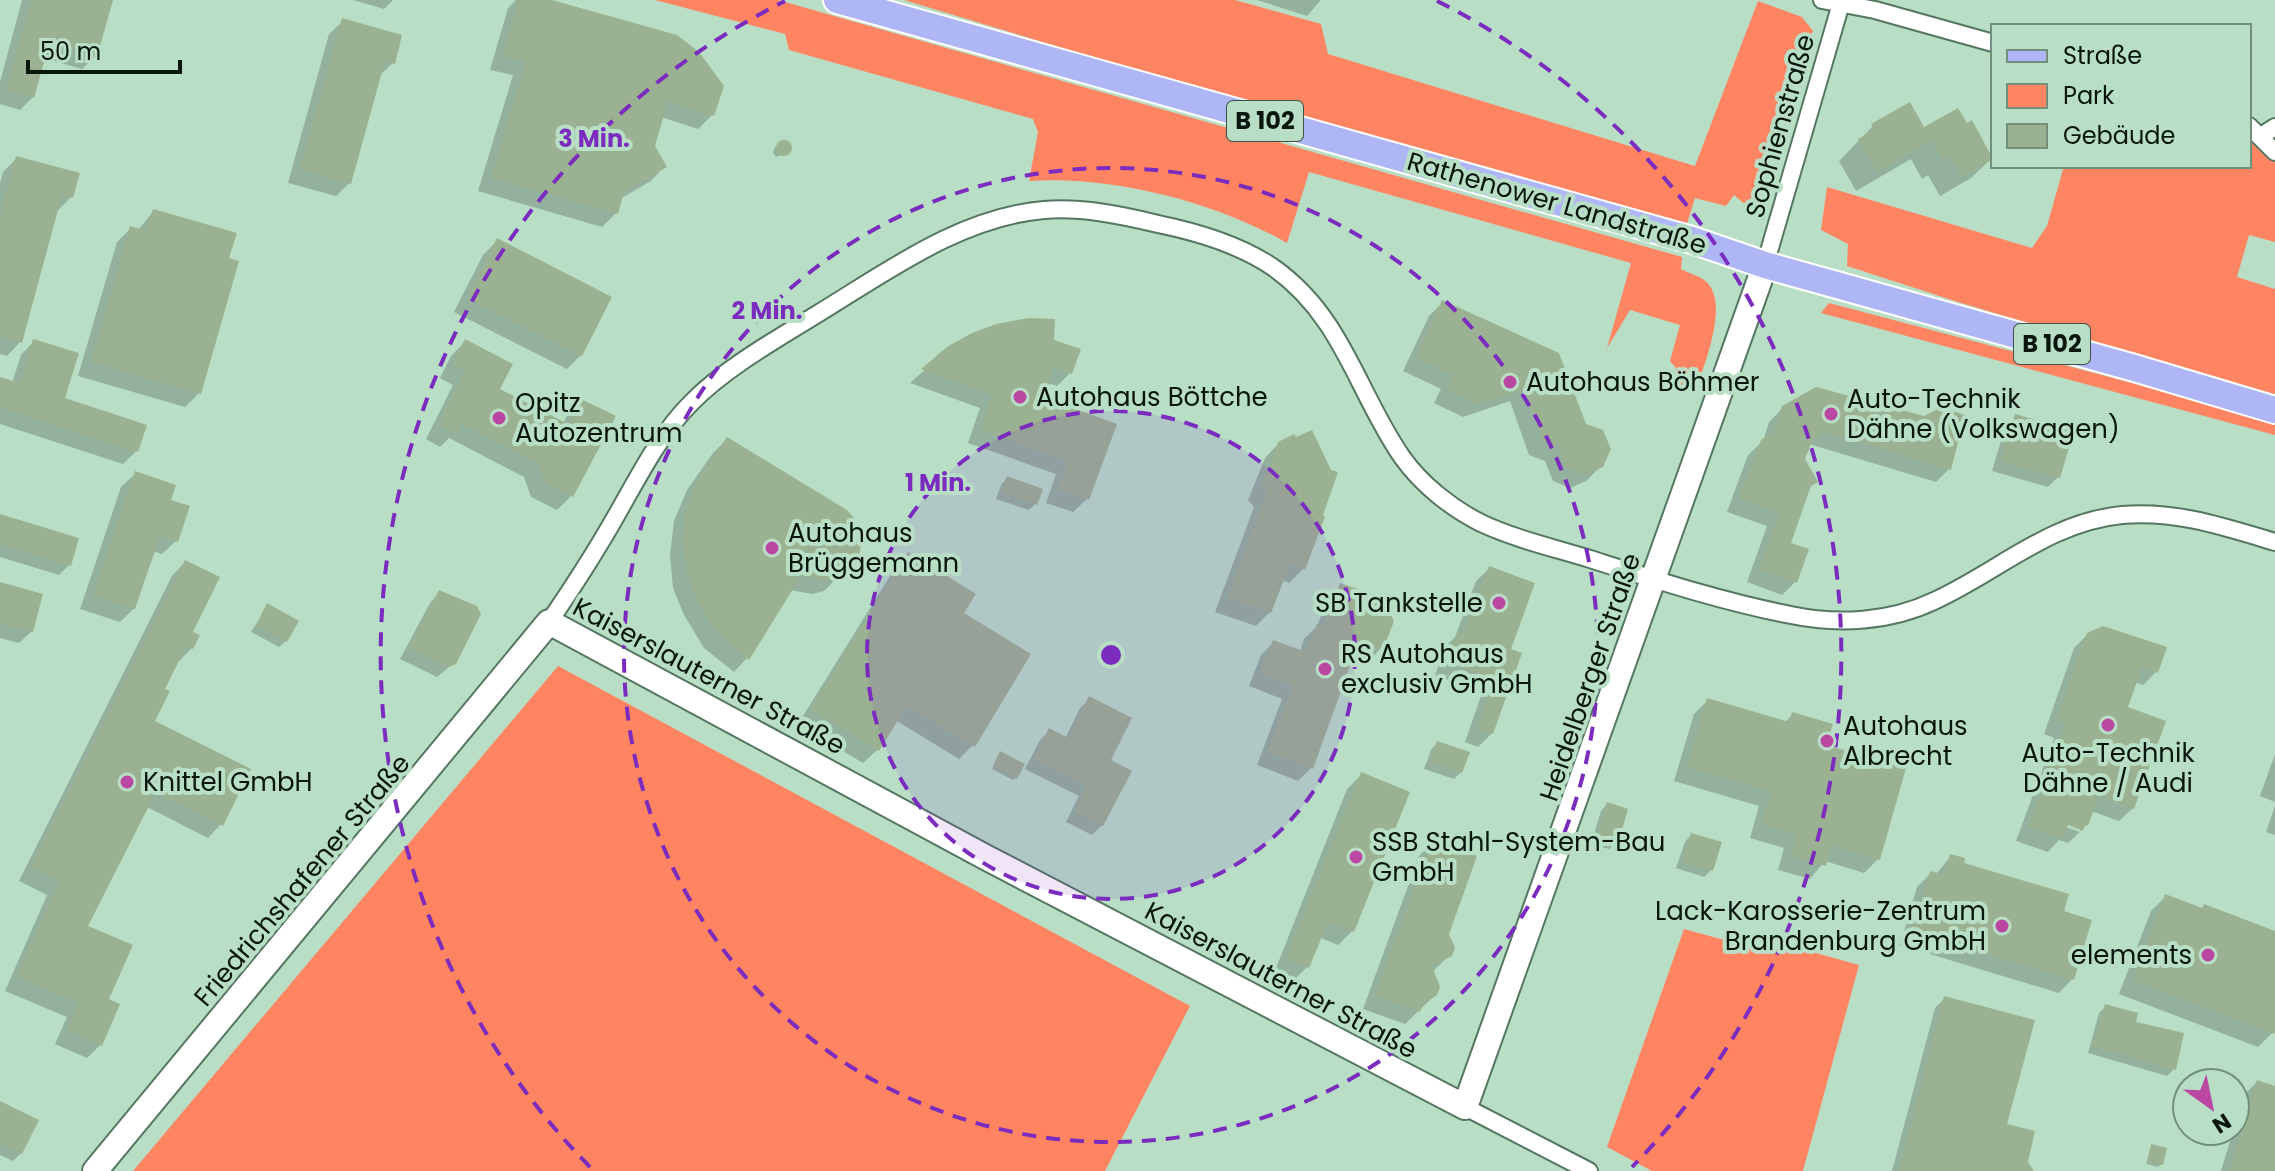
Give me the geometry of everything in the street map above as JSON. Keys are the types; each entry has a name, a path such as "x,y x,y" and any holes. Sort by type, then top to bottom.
{"main road":[{"name":"Rathenower Landstraße","path":"837,0 1677,236 1765,265 2275,410"}],"street":[{"path":"1822,0 1875,10 1991,42"},
{"name":"Sophienstraße","path":"1765,265 1841,2"},
{"path":"2262,130 2275,152"},
{"name":"Kaiserslauterner Straße","path":"1465,1107 997,863 549,622 598,548 654,451 691,403 740,363 930,247 991,220 1047,210 1110,214 1181,229 1245,251 1272,267 1299,289 1319,311 1343,348 1400,454 1420,479 1454,506 1479,522 1517,537 1654,579 1793,616 1853,621 1929,604 2059,530 2118,515 2167,514 2275,542"},
{"name":"Heidelberger Straße","path":"1465,1107 1765,265"},
{"name":"Friedrichshafener Straße","path":"95,1171 549,622"},
{"path":"1465,1107 1589,1171"}],"green space":[{"path":"655,0 778,0 1682,257 1681,269 1704,280 1716,302 1713,334 1695,393 1671,384 1676,368 1670,361 1680,325 1630,310 1607,348 1631,263 1309,172 1287,243 1228,215 1162,194 1094,182 1029,181 1038,132 1033,119 789,50 785,34"},
{"path":"904,0 1235,0 1321,24 1328,54 1695,166 1758,1 1802,17 1813,31 1800,57 1756,214 1734,195 1726,206 1695,198 1686,227 1310,123"},
{"path":"2251,136 2275,163 2275,242 2249,235 2237,277 2275,289 2275,397 1847,266 1848,244 1821,230 1827,187 2032,248 2047,226 2063,168 2251,168"},
{"path":"1829,303 2193,399 2275,424 2275,435 1821,313"},
{"path":"558,666 1190,1006 1105,1171 133,1171"},
{"path":"1684,929 1750,947 1776,942 1859,965 1803,1171 1652,1171 1607,1147"}],"building":[{"path":"31,0 113,0 97,57 49,44 34,98 6,90"},
{"path":"519,0 552,0 677,35 699,52 724,86 714,116 668,101 655,146 667,167 624,192 618,214 491,178 526,61 502,56"},
{"path":"342,18 402,35 395,64 385,61 351,184 300,169"},
{"path":"1910,102 1924,127 1958,108 1967,123 1972,120 1991,160 1962,177 1949,156 1943,160 1932,140 1877,172 1858,139 1874,130 1871,124"},
{"path":"781,140 787,140 792,148 790,154 781,156 776,151 776,145"},
{"path":"16,156 80,173 73,198 62,195 22,343 0,337 0,216"},
{"path":"153,209 237,233 229,258 239,261 201,394 91,362 130,226 146,231"},
{"path":"497,238 612,297 582,356 467,298"},
{"name":"Autohaus Böhmer","path":"1442,300 1559,353 1586,424 1603,430 1611,449 1603,467 1585,475 1566,467 1559,447 1543,441 1524,389 1478,404 1447,389 1453,375 1416,357"},
{"name":"Autohaus Böttche","path":"1029,318 1055,319 1054,340 1081,349 1072,374 1051,366 1049,399 1117,424 1089,500 1058,489 1068,461 981,430 992,395 921,369 947,347 970,334 996,324"},
{"path":"33,339 79,353 65,398 147,425 138,452 0,407 0,377 20,383"},
{"name":"Opitz Autozentrum","path":"465,339 513,364 500,389 568,424 581,399 616,416 573,497 545,483 538,463 461,423 456,434 439,424 465,371 452,364"},
{"path":"1816,387 1924,416 1941,407 1965,415 1951,470 1824,432 1813,439 1805,459 1818,482 1811,486 1791,543 1809,549 1797,583 1759,569 1779,513 1739,498 1761,440 1773,433 1782,406"},
{"path":"2015,414 2074,431 2060,478 2001,461"},
{"path":"1312,430 1331,470 1338,472 1305,570 1290,564 1271,613 1227,598 1267,492 1261,486 1278,442"},
{"name":"Autohaus Brüggemann","path":"727,437 847,510 857,522 861,536 860,556 840,578 827,581 801,576 749,660 718,634 697,601 687,573 683,540 687,505 701,474"},
{"path":"135,471 176,485 171,500 190,506 178,542 160,536 135,609 93,595"},
{"path":"1007,476 1043,489 1037,505 1001,492"},
{"path":"0,514 79,538 71,566 0,544"},
{"path":"908,552 976,594 964,613 1031,654 975,747 907,706 879,751 811,709"},
{"path":"185,560 220,577 193,632 200,635 193,649 186,646 165,689 170,691 155,721 251,769 223,826 156,792 88,926 133,945 109,999 120,1004 102,1046 67,1030 79,1003 17,977 59,881 31,867"},
{"path":"1489,566 1535,583 1511,649 1522,653 1493,734 1477,729 1494,679 1447,662 1459,630 1464,632"},
{"path":"0,582 43,594 33,632 0,623"},
{"name":"RS Autohaus exclusiv GmbH","path":"1340,583 1382,597 1394,621 1383,650 1359,641 1313,769 1268,752 1293,685 1260,673 1273,640 1306,652 1317,624 1324,626"},
{"path":"439,590 477,606 481,614 456,664 448,667 409,648"},
{"path":"267,603 299,621 287,642 256,625"},
{"path":"2103,626 2167,647 2158,673 2142,667 2128,707 2166,721 2134,809 2099,796 2088,826 2085,825 2083,831 2068,825 2063,839 2028,827 2066,724 2056,721 2087,633"},
{"path":"1089,696 1132,718 1111,760 1132,771 1103,826 1074,812 1087,786 1033,759 1049,728 1068,738"},
{"path":"1707,698 1789,722 1792,712 1833,724 1826,745 1906,768 1880,860 1831,845 1826,866 1791,856 1797,835 1762,824 1772,792 1687,767"},
{"path":"1437,741 1470,752 1462,773 1430,762"},
{"path":"1000,751 1025,764 1017,779 993,766"},
{"name":"SSB Stahl-System-Bau GmbH","path":"1361,772 1410,792 1354,932 1328,922 1309,968 1286,959"},
{"path":"1607,802 1628,809 1618,844 1596,838"},
{"path":"1691,833 1722,842 1713,871 1682,862"},
{"path":"1432,840 1477,856 1449,934 1455,948 1452,956 1432,966 1440,987 1437,995 1423,1004 1420,1012 1375,995"},
{"name":"Lack-Karosserie-Zentrum Brandenburg GmbH","path":"1950,854 1965,858 1964,863 2069,894 2064,911 2092,920 2074,980 1912,932 1930,871 1944,875"},
{"name":"elements","path":"2165,894 2202,908 2204,904 2275,931 2275,1034 2132,980"},
{"path":"1944,996 2035,1020 2007,1124 2035,1131 2028,1162 2034,1171 1899,1171"},
{"path":"2105,1004 2138,1013 2136,1022 2184,1033 2177,1067 2171,1069 2093,1046"},
{"path":"2257,1080 2275,1086 2275,1171 2229,1171 2236,1147 2251,1147 2251,1100"},
{"path":"0,1101 39,1120 22,1154 0,1144"},
{"path":"2151,1144 2167,1148 2163,1165 2147,1162"}],"place":[{"name":"Autohaus Böhmer","path":"1510,382"},
{"name":"Autohaus Böttche","path":"1020,397"},
{"name":"Auto-Technik Dähne (Volkswagen)","path":"1831,414"},
{"name":"Opitz Autozentrum","path":"499,418"},
{"name":"Autohaus Brüggemann","path":"772,548"},
{"name":"SB Tankstelle","path":"1499,603"},
{"name":"RS Autohaus exclusiv GmbH","path":"1325,669"},
{"name":"Auto-Technik Dähne / Audi","path":"2108,725"},
{"name":"Autohaus Albrecht","path":"1827,741"},
{"name":"Knittel GmbH","path":"127,782"},
{"name":"SSB Stahl-System-Bau GmbH","path":"1356,857"},
{"name":"Lack-Karosserie-Zentrum Brandenburg GmbH","path":"2002,926"},
{"name":"elements","path":"2208,955"}]}
